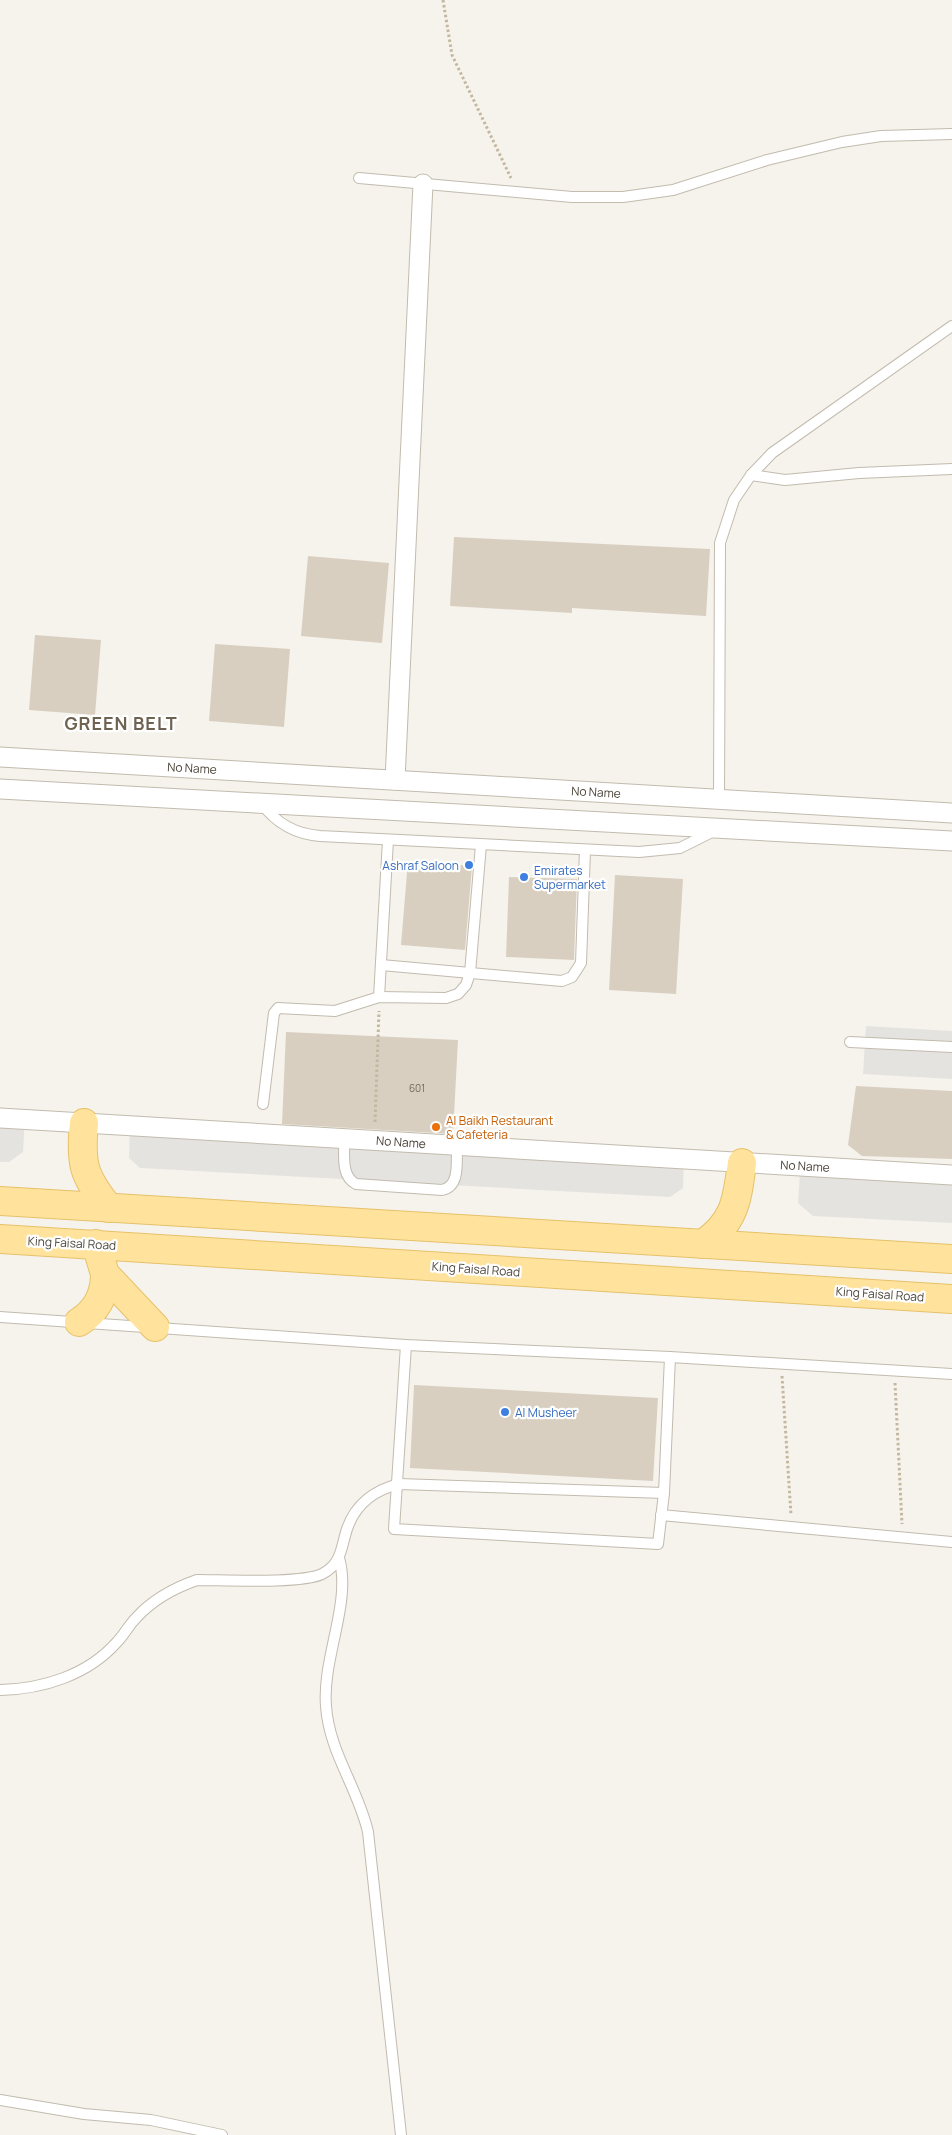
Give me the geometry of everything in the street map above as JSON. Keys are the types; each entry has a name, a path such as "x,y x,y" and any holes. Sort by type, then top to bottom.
{"main road":[{"path":"84,1123 82,1146 84,1168 93,1188 110,1208"},
{"path":"704,1244 723,1228 730,1218 738,1195 742,1162"},
{"path":"0,1201 952,1259"},
{"name":"King Faisal Road","path":"0,1239 952,1299"},
{"path":"79,1322 94,1310 103,1293 105,1274 96,1244"},
{"path":"105,1274 155,1327"}],"street":[{"path":"395,780 423,184"},
{"name":"No Name","path":"0,757 952,814"},
{"path":"0,788 952,842"},
{"name":"No Name","path":"0,1118 952,1175"}],"lane":[{"path":"360,178 597,198 648,195 702,182 767,160 842,142 904,134 952,134"},
{"path":"719,800 720,543 734,500 751,475 772,453 952,326"},
{"path":"751,475 785,480 859,473 952,469"},
{"path":"262,804 278,821 297,832 320,836 388,840 659,852 680,848 716,830"},
{"path":"379,997 388,840"},
{"path":"263,1104 276,1009 335,1011 379,997 446,998 458,994 466,985 470,973 481,845"},
{"path":"381,965 562,981 576,973 581,958 585,850"},
{"path":"850,1042 952,1047"},
{"path":"344,1138 345,1173 351,1182 361,1185 448,1189 455,1181 457,1145"},
{"path":"0,1317 406,1345 670,1357 952,1374"},
{"path":"406,1345 399,1484 394,1529 658,1544 664,1493 670,1357"},
{"path":"401,2135 368,1832 356,1792 340,1764 333,1745 326,1705 327,1671 343,1581 339,1558 349,1522 355,1512 380,1490 399,1484 664,1493"},
{"path":"661,1515 903,1539 952,1542"},
{"path":"0,1690 15,1690 50,1683 83,1669 118,1641 132,1622 149,1605 180,1586 197,1580 306,1578 325,1572 339,1558"},
{"path":"0,2100 84,2114 150,2120 222,2135"}],"path":[{"path":"443,0 452,55 518,192"},
{"path":"374,1140 379,997"},
{"path":"781,1364 792,1528"},
{"path":"894,1371 903,1539"}],"shaded area":[{"path":"866,1026 952,1031 952,1079 863,1074"},
{"path":"0,1115 25,1116 23,1152 9,1162 0,1162"},
{"path":"130,1124 684,1154 683,1188 670,1197 140,1168 129,1158"},
{"path":"800,1172 952,1181 952,1223 813,1216 798,1203"}],"building":[{"path":"454,537 710,549 706,616 572,608 572,613 450,606"},
{"path":"308,556 389,563 382,643 301,636"},
{"path":"35,635 101,640 95,715 29,710"},
{"path":"215,644 290,649 284,727 209,721"},
{"path":"408,861 472,866 465,950 401,945"},
{"path":"615,875 683,879 676,994 609,990"},
{"path":"509,877 577,879 574,960 506,957"},
{"path":"286,1032 458,1040 453,1134 282,1124"},
{"path":"856,1086 952,1091 952,1159 862,1156 848,1145"},
{"path":"414,1385 658,1398 653,1481 410,1468"}],"place":[{"name":"Ashraf Saloon","path":"469,865"},
{"name":"Emirates Supermarket","path":"524,877"},
{"name":"Al Baikh Restaurant & Cafeteria","path":"436,1127"},
{"name":"Al Musheer","path":"505,1412"}],"district":[{"name":"GREEN BELT","path":"121,723"}]}
